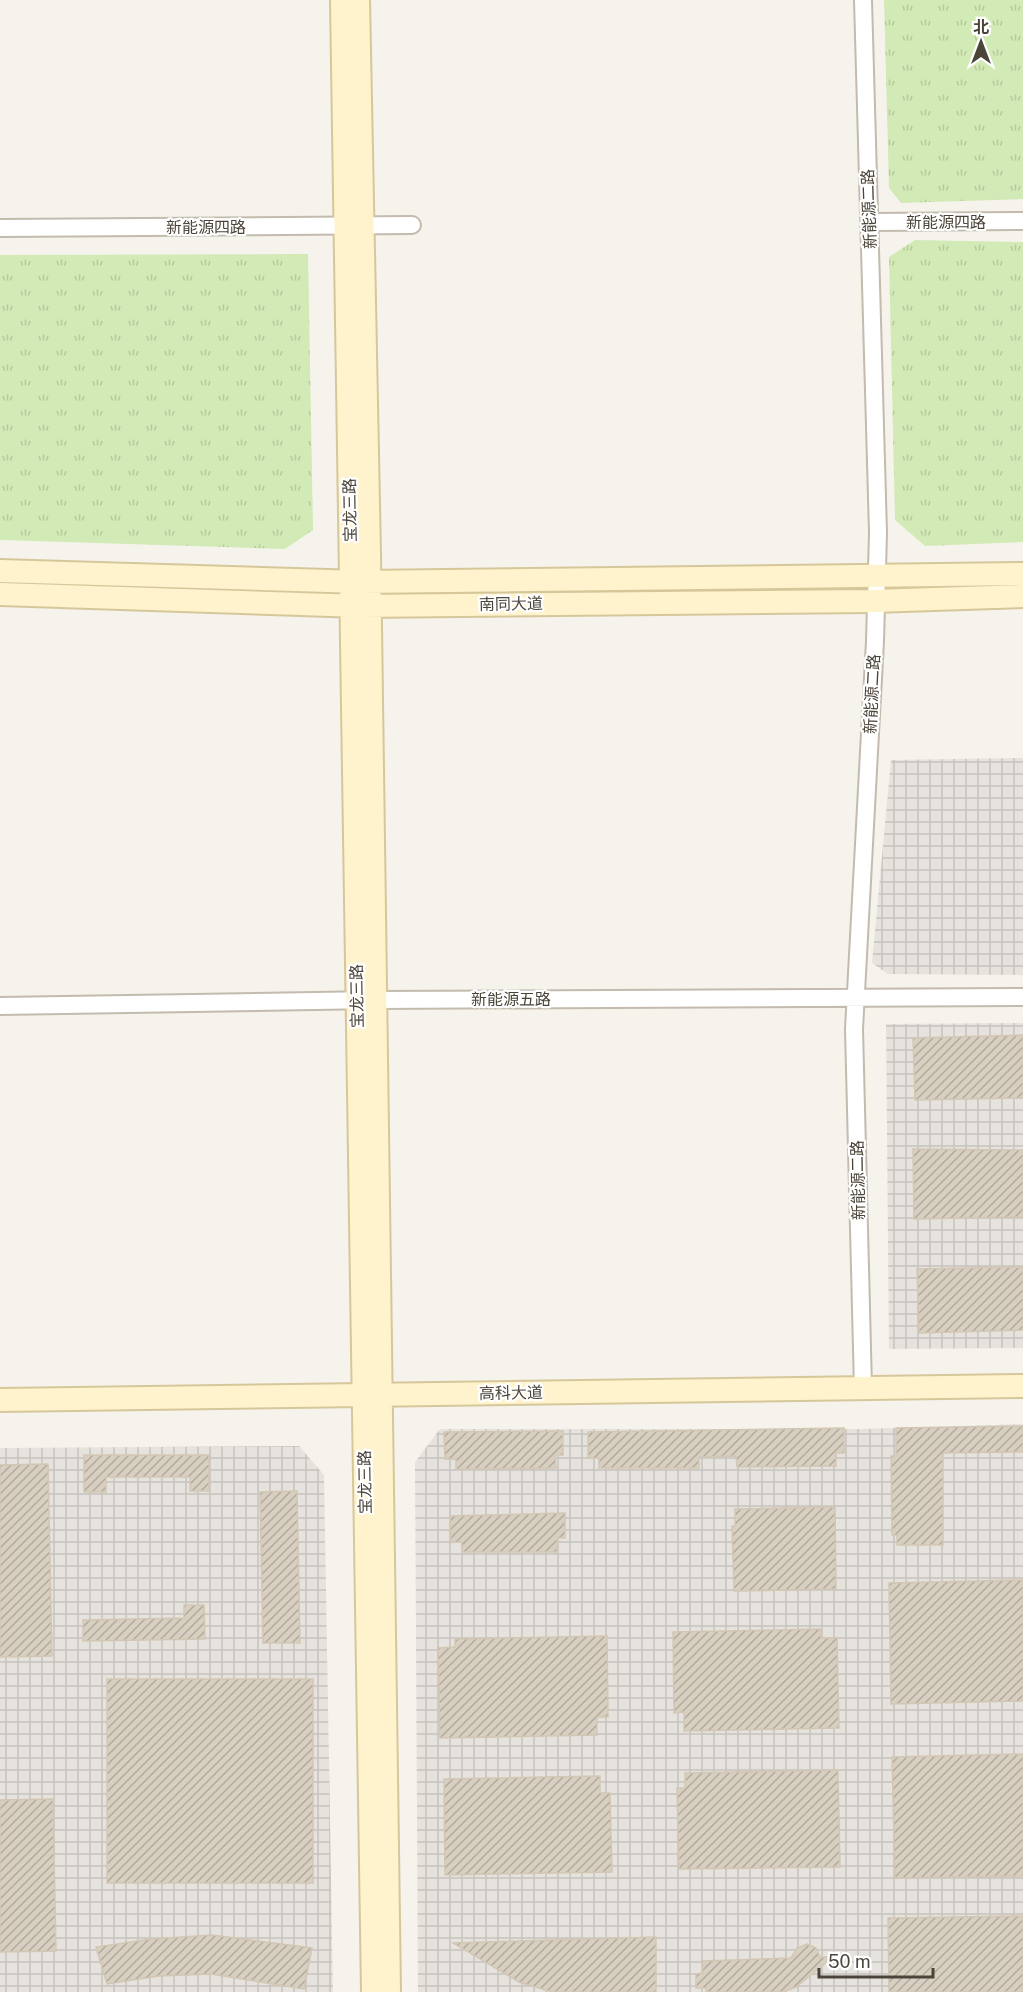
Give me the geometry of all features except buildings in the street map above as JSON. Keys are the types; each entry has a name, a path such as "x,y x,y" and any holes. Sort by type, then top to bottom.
{"street":[{"name":"宝龙三路","path":"342,0 355,226"},
{"name":"宝龙三路","path":"358,0 355,226 372,1395 389,1992"},
{"name":"新能源二路","path":"863,0 878,533 855,1029 863,1388"},
{"name":"新能源四路","path":"869,222 1023,221"},
{"name":"新能源四路","path":"0,228 412,225"},
{"name":"南同大道","path":"0,571 360,582 1023,574"},
{"name":"南同大道","path":"0,594 360,605 876,600 1023,596"},
{"name":"新能源五路","path":"0,1006 366,1000 1023,997"},
{"name":"高科大道","path":"0,1400 1023,1386"},
{"name":"宝龙三路","path":"372,1395 373,1992"}],"shaded area":[{"path":"1023,758 1023,975 888,974 872,963 891,760"},
{"path":"1023,1023 1023,1348 889,1349 886,1024"},
{"path":"1023,1424 1023,1992 418,1992 415,1462 440,1429 862,1429"},
{"path":"299,1446 324,1475 333,1992 0,1992 0,1448"}],"green space":[{"path":"884,0 1023,0 1023,199 901,203 889,188"},
{"path":"915,240 1023,242 1023,542 925,546 895,520 889,257"},
{"path":"308,254 313,530 285,549 0,540 0,255"}]}
